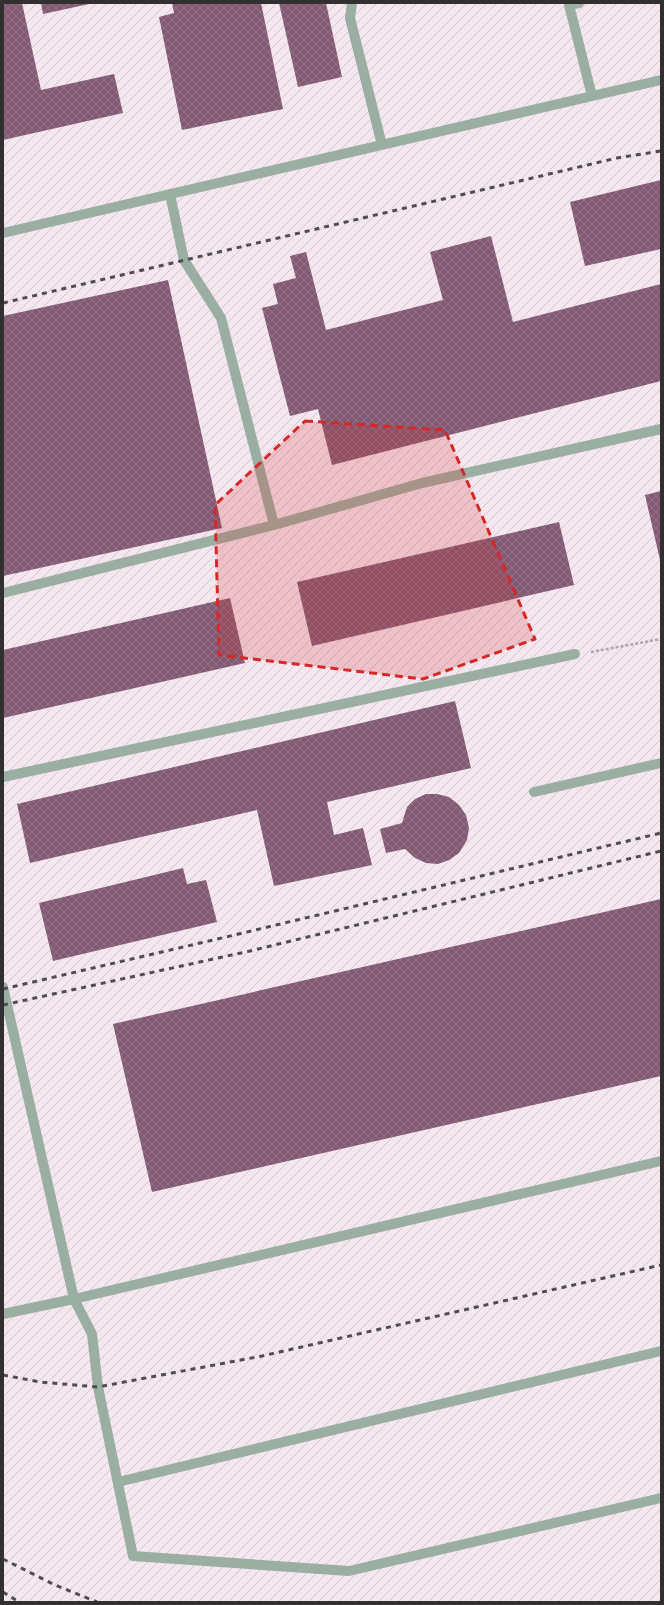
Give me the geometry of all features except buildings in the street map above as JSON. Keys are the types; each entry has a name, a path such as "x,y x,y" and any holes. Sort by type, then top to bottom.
{"lane":[{"path":"352,3 350,18 382,145"},
{"path":"579,3 569,5 592,96"},
{"path":"3,233 661,80"},
{"path":"170,194 184,260 221,318 274,525"},
{"path":"3,593 274,525 422,483 661,429"},
{"path":"3,777 576,654"},
{"path":"534,792 661,763"},
{"path":"3,987 74,1299 92,1334 98,1386 133,1556 349,1571 661,1498"},
{"path":"3,1314 74,1299 661,1161"},
{"path":"118,1482 661,1351"}],"path":[{"path":"576,654 661,639"}],"highlighted area":[{"path":"305,421 445,430 535,639 423,679 219,655 215,505"}],"shaded area":[{"path":"3,3 661,3 661,1602 3,1602"}],"railway":[{"path":"3,303 617,158 661,151"},
{"path":"3,989 661,833"},
{"path":"3,1005 250,951 661,851"},
{"path":"3,1375 40,1382 98,1387 262,1356 661,1265"},
{"path":"3,1559 55,1585 97,1602"},
{"path":"3,1592 19,1602"}]}
